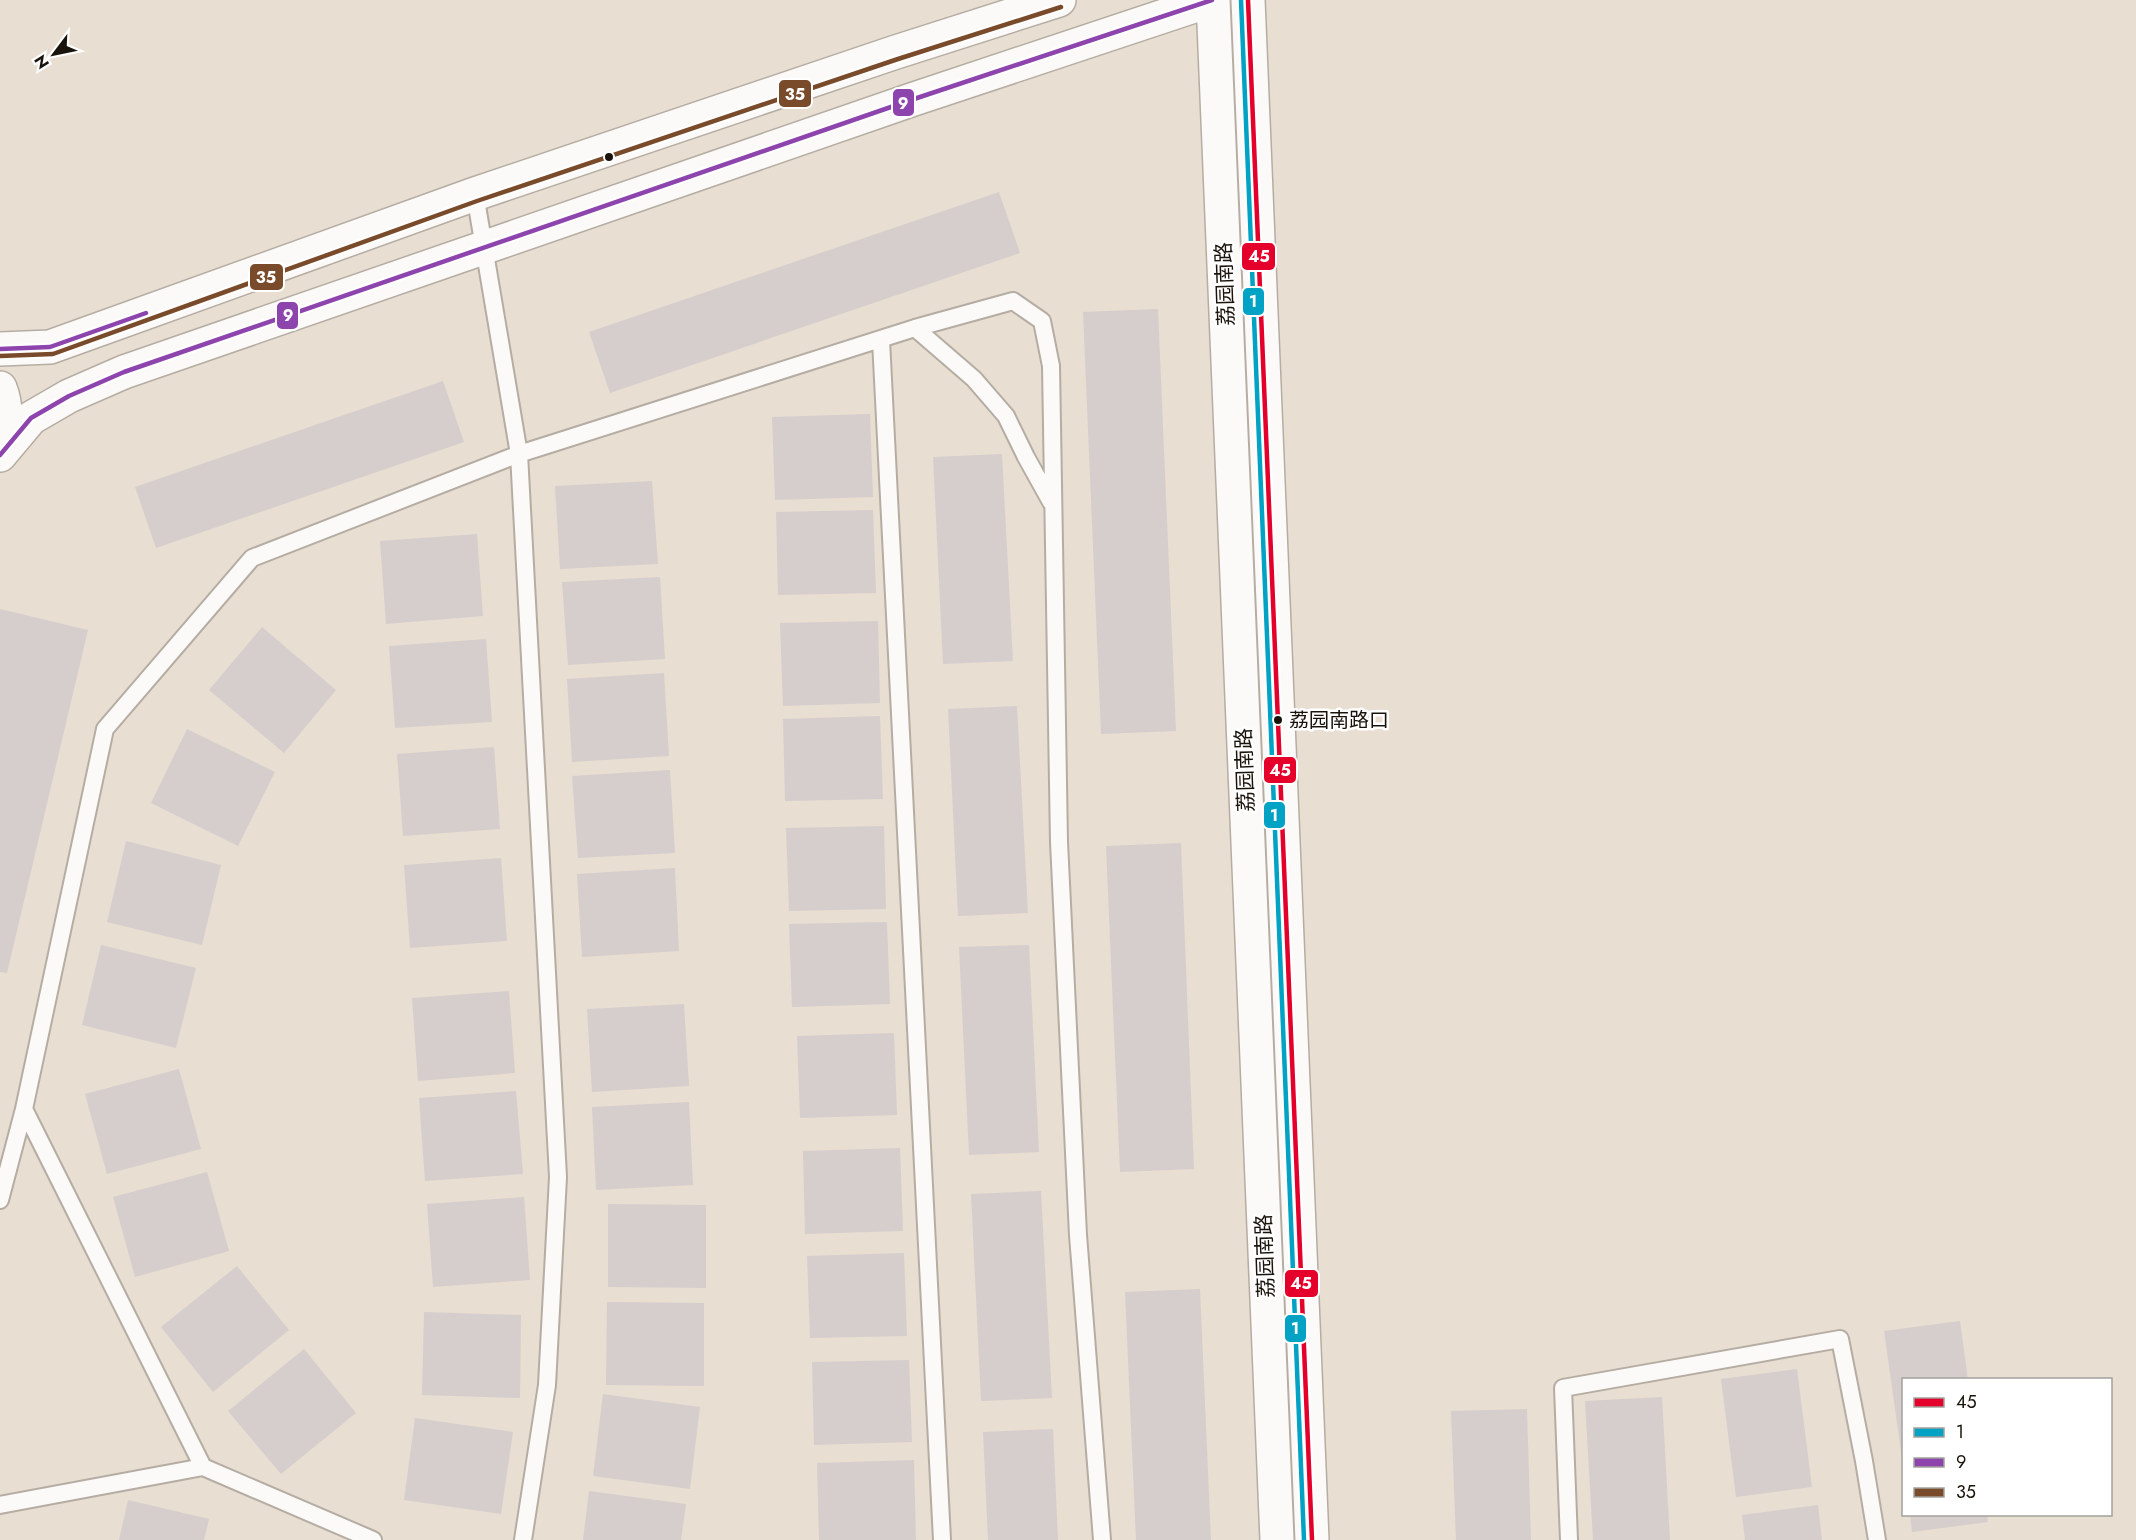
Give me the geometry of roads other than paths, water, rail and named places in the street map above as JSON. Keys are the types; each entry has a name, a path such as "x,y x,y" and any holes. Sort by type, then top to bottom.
{"main road":[{"path":"0,349 50,347 475,194 896,52 1059,0"},
{"path":"0,455 31,418 69,396 124,372 914,99 1213,0"},
{"name":"荔园南路","path":"1213,0 1277,1540"},
{"name":"荔园南路","path":"1248,0 1312,1540"},
{"path":"0,388 4,399 5,430 0,448"}],"lane":[{"path":"475,194 519,453 558,1177 547,1384 523,1540"},
{"path":"0,1200 24,1109 105,729 252,558 519,453 915,328 1013,301 1042,321 1051,366 1059,842 1078,1235 1102,1540"},
{"path":"915,328 974,379 1006,416 1052,504"},
{"path":"881,340 942,1540"},
{"path":"24,1109 203,1467"},
{"path":"1569,1540 1563,1388 1840,1339 1877,1540"},
{"path":"0,1505 203,1467 374,1540"}],"place":[{"name":"荔园南路口","path":"1278,720"}]}
